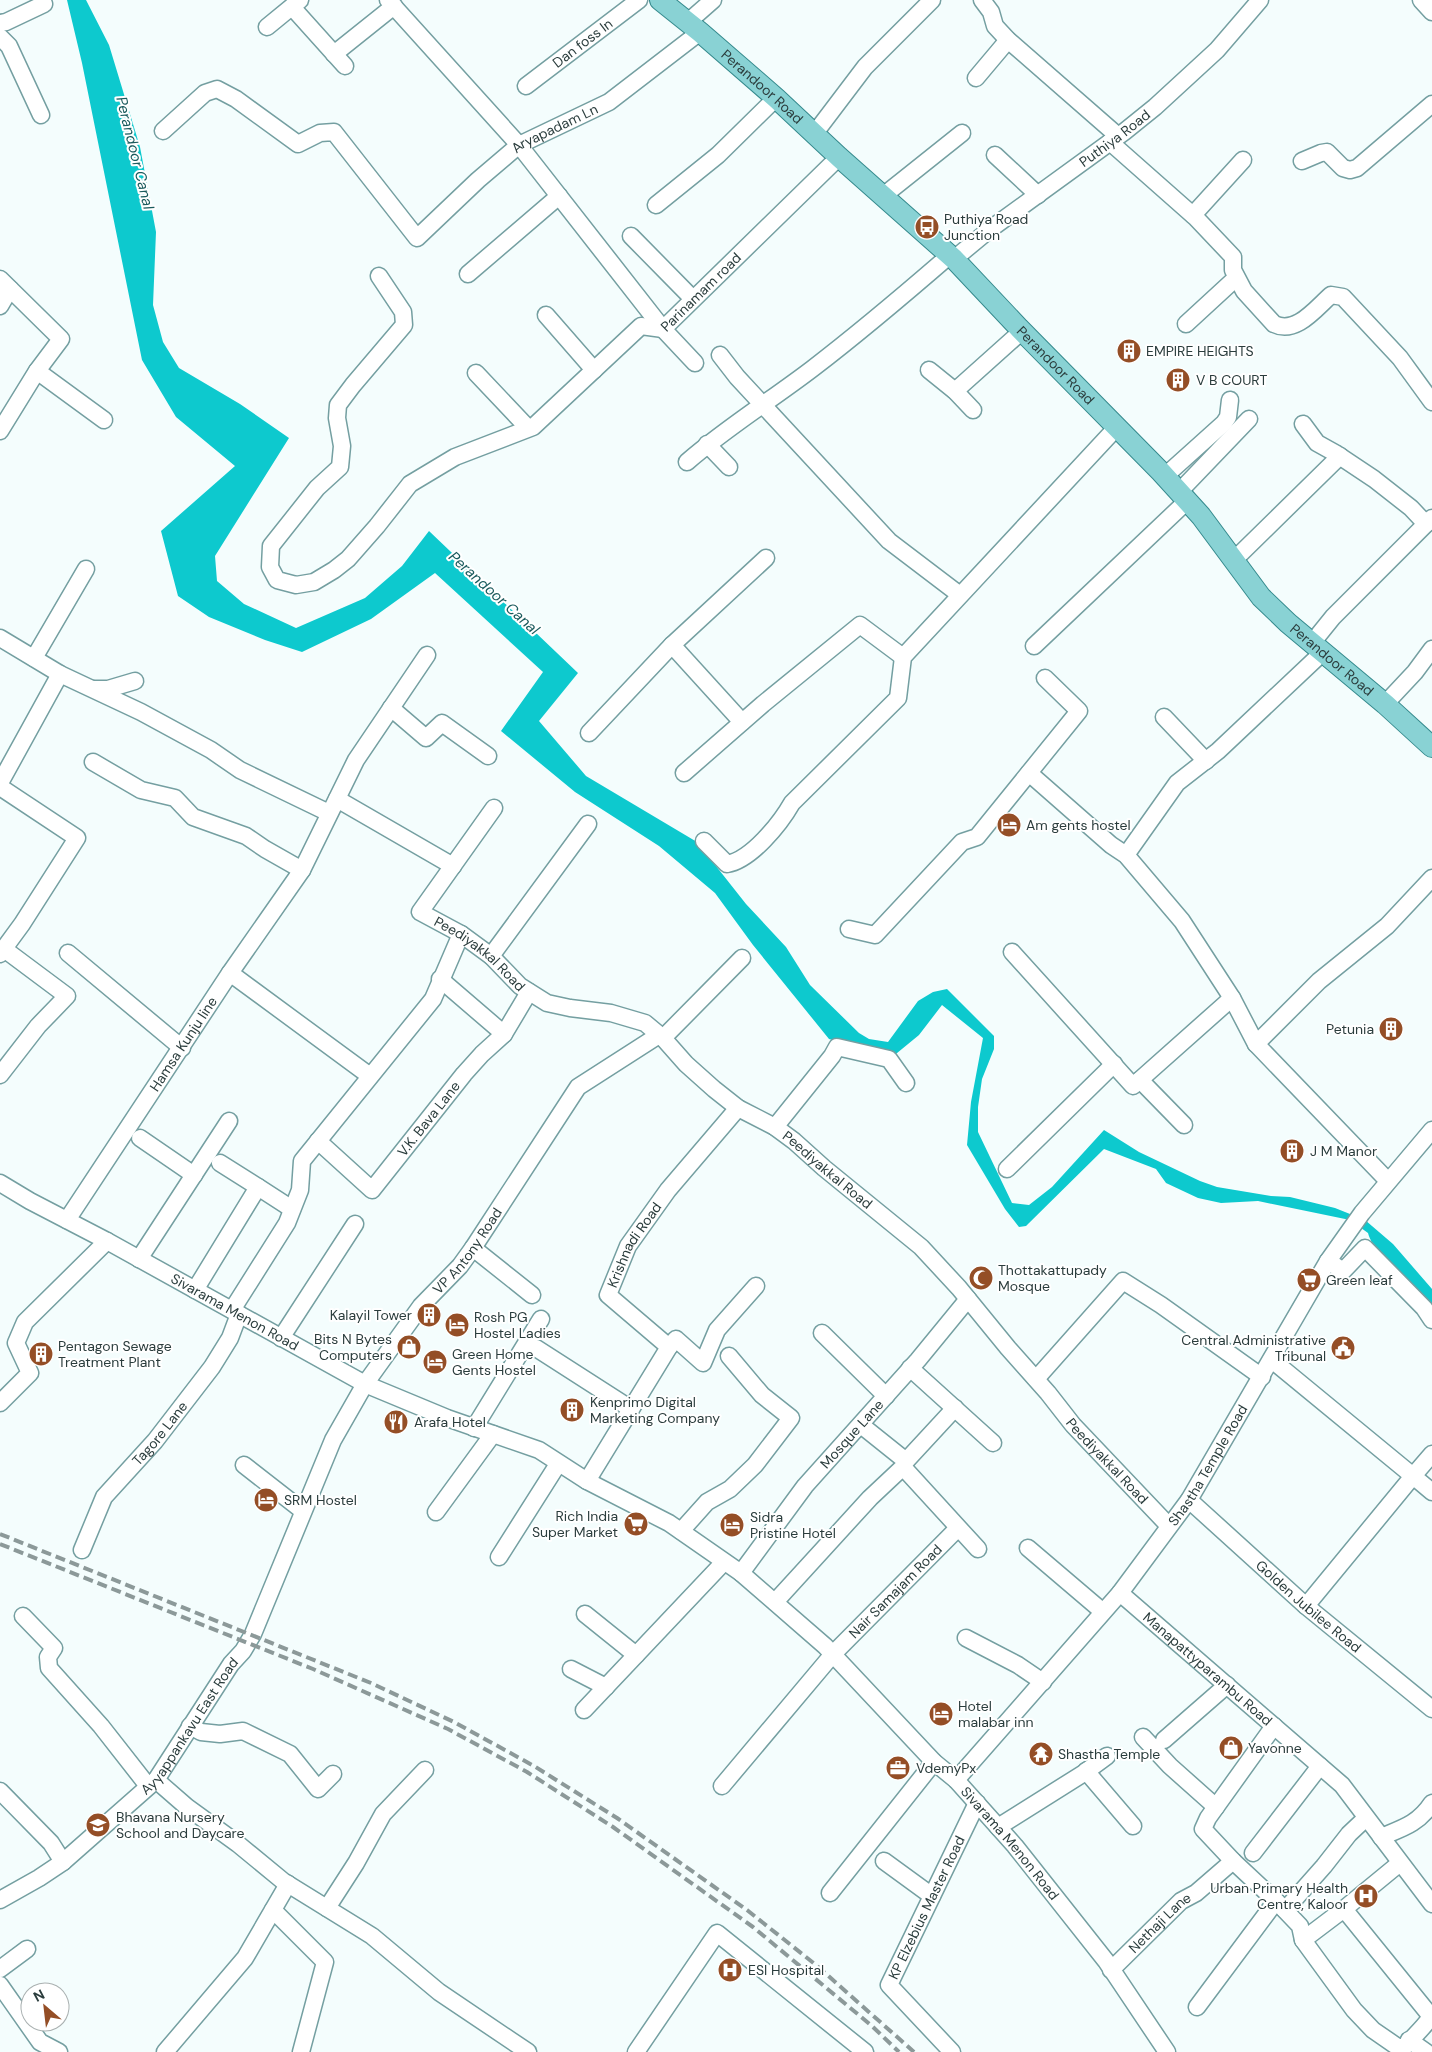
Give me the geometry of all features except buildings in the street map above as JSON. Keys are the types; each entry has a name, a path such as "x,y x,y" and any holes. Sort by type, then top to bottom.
{"main road":[{"name":"Perandoor Road","path":"660,0 776,98 839,157 952,257 1183,496 1261,596 1288,623 1385,704 1432,747"}],"street":[{"name":"Dan foss ln","path":"526,86 639,0"},
{"name":"Aryapadam Ln","path":"164,131 205,93 217,89 236,99 298,144 320,133 334,132 417,238 478,180 519,145 609,102 694,27 713,0"},
{"path":"815,133 865,67 932,0"},
{"path":"982,0 991,12 995,26 1008,40 1193,215 1233,257 1233,270 1236,278 1244,291 1274,324 1280,327 1295,326 1331,295 1343,297 1400,358 1432,402"},
{"name":"Puthiya Road","path":"686,462 707,444 811,370 952,257 1114,139 1154,107 1217,50 1260,0"},
{"path":"1421,0 1432,12"},
{"path":"268,27 296,3 340,60 391,3 519,145 663,329 695,364"},
{"path":"0,23 44,4"},
{"path":"0,37 9,46 41,115"},
{"path":"976,78 1008,40"},
{"path":"656,205 718,155 776,98"},
{"path":"1302,161 1321,152 1327,152 1343,168 1350,170 1357,168 1432,104"},
{"path":"883,196 962,134"},
{"path":"995,155 1038,194"},
{"name":"Parinamam road","path":"530,428 642,326 663,329 839,157"},
{"path":"1193,215 1243,160"},
{"path":"468,274 559,196"},
{"path":"631,236 693,299"},
{"path":"378,276 403,312 404,325 338,405 342,446 340,467 317,488 271,546 270,568 277,580 296,584 314,582 348,559 410,484 455,457 530,428 476,373"},
{"path":"1186,324 1236,278"},
{"path":"0,306 5,284"},
{"path":"0,431 37,371 61,339 5,284"},
{"path":"546,315 594,370"},
{"path":"955,391 1022,330"},
{"path":"720,355 737,377 889,540 960,594"},
{"path":"929,370 955,391 973,410"},
{"path":"37,371 104,420"},
{"path":"1164,476 1224,423 1228,417 1230,400"},
{"path":"1034,646 1183,496 1249,419"},
{"path":"1126,855 1177,783 1206,761 1317,648 1333,617 1429,521 1340,456 1317,443 1303,424"},
{"path":"704,841 727,864 735,863 745,857 782,821 792,803 898,698 904,657 960,594 1117,427"},
{"path":"707,444 729,467"},
{"path":"1234,560 1340,456"},
{"path":"589,733 672,645 766,558"},
{"path":"34,658 86,569"},
{"path":"684,773 860,624 904,657"},
{"path":"0,638 60,674 141,712 211,750 240,770 333,806 453,866 494,808"},
{"path":"672,645 742,722"},
{"path":"1385,704 1415,672 1432,649"},
{"name":"Hamsa Kunju line","path":"67,1220 230,973 302,870 356,760 427,655"},
{"path":"0,1075 38,1026 67,996 2,951 77,838 0,785 60,674"},
{"path":"849,930 875,935 962,842 977,837 1079,711 1045,678"},
{"path":"92,689 108,689 135,681"},
{"path":"391,708 426,738 442,723 488,756"},
{"path":"1164,717 1206,761"},
{"path":"94,762 141,790 175,798 194,817 246,836 302,870"},
{"path":"1029,773 1111,845 1126,855 1182,921 1232,998 1256,1044 1388,1181"},
{"path":"492,956 588,824"},
{"name":"Peediyakkal Road","path":"453,866 420,912 461,934 492,956 520,986 547,1003 611,1013 645,1023 661,1036 686,1064 738,1108 775,1127 921,1247 968,1299 1073,1425 1169,1526"},
{"path":"1256,1044 1319,981 1387,926 1432,878"},
{"path":"235,1312 287,1223 300,1190 302,1161 432,999 461,934"},
{"path":"1012,952 1133,1086 1232,998"},
{"path":"68,953 182,1048"},
{"name":"VP Antony Road","path":"253,1634 333,1440 365,1384 421,1306 460,1266 473,1248 578,1087 661,1036 742,958"},
{"path":"230,973 370,1076"},
{"path":"440,979 504,1034"},
{"name":"V.K. Bava Lane","path":"318,1141 372,1190 464,1074 504,1034 529,992"},
{"path":"775,1127 832,1056 837,1046 890,1059 906,1083"},
{"path":"1007,1169 1114,1064"},
{"path":"1140,1080 1184,1125"},
{"name":"Krishnadi Road","path":"669,1347 608,1295 628,1246 668,1190 738,1108"},
{"path":"139,1259 229,1121"},
{"name":"Shastha Temple Road","path":"956,1780 1043,1682 1102,1611 1120,1593 1189,1500 1328,1261 1362,1213 1432,1130"},
{"path":"140,1138 194,1175"},
{"path":"220,1163 292,1209"},
{"name":"Sivarama Menon Road","path":"0,1183 365,1384 446,1418 539,1450 587,1481 669,1523 741,1573 833,1654 934,1762 956,1780 977,1803 1015,1846 1111,1970 1167,2052"},
{"path":"195,1290 258,1187"},
{"path":"281,1338 356,1224"},
{"path":"0,1403 30,1373 16,1343 25,1322 107,1241"},
{"path":"473,1248 532,1295"},
{"path":"1328,1261 1343,1271 1365,1248 1424,1308 1432,1320"},
{"path":"1036,1379 1123,1281 1161,1305 1262,1377"},
{"path":"587,1481 669,1347 676,1339 703,1363 717,1330 756,1286"},
{"name":"Mosque Lane","path":"741,1573 805,1486 918,1360 968,1299"},
{"name":"Tagore Lane","path":"82,1550 104,1497 155,1442 208,1373 230,1338 235,1312"},
{"path":"474,1428 541,1319"},
{"path":"822,1334 886,1396"},
{"path":"536,1348 631,1409"},
{"path":"681,1532 708,1502 730,1489 755,1465 791,1418 762,1395 729,1356"},
{"path":"1272,1360 1432,1492"},
{"path":"910,1368 993,1443"},
{"path":"861,1425 906,1461 955,1408"},
{"path":"436,1512 493,1434"},
{"path":"1306,1606 1432,1454"},
{"path":"499,1557 558,1464"},
{"path":"244,1465 303,1511"},
{"path":"775,1602 870,1498 903,1467 978,1549"},
{"name":"Golden Jubilee Road","path":"1189,1500 1306,1606 1432,1709"},
{"name":"Nair Samajam Road","path":"833,1654 958,1528"},
{"path":"1028,1548 1102,1611"},
{"path":"584,1710 724,1562"},
{"name":"Manapattyparambu Road","path":"1120,1593 1342,1785 1432,1904"},
{"path":"585,1614 636,1655"},
{"path":"23,1616 54,1648 48,1658 49,1668 152,1783 187,1807 288,1884 372,1936 439,1992 528,2052"},
{"name":"Ayyappankavu East Road","path":"0,1900 63,1862 152,1783 253,1634"},
{"path":"966,1638 1018,1665 1043,1682"},
{"path":"722,1786 833,1654"},
{"path":"571,1669 606,1687"},
{"path":"1164,1740 1227,1685"},
{"path":"190,1726 201,1732 220,1734 243,1731 290,1754 318,1788 333,1774"},
{"path":"1274,1726 1208,1818 1203,1829 1300,1926 1303,1940 1354,2010 1373,2030 1402,2050 1409,2040 1427,2023 1430,2018 1430,2012 1344,1909"},
{"path":"1143,1737 1170,1766 1216,1808"},
{"path":"998,1827 1086,1772 1107,1756"},
{"path":"830,1893 934,1762"},
{"path":"1253,1853 1320,1766"},
{"path":"327,1908 356,1863 383,1814 425,1770"},
{"path":"1086,1772 1133,1826"},
{"path":"0,1791 51,1843 63,1862"},
{"name":"KP Elzebius Master Road","path":"952,2052 889,1985 977,1803"},
{"path":"1381,1837 1411,1826 1427,1811 1432,1803"},
{"path":"1197,2006 1280,1906 1324,1866 1349,1834 1366,1818"},
{"path":"884,1861 932,1896"},
{"name":"Nethaji Lane","path":"1111,1970 1181,1901 1196,1893 1233,1861"},
{"path":"1303,1940 1400,1863"},
{"path":"164,2052 246,1958 288,1884"},
{"path":"273,1910 325,1962 301,2052"},
{"path":"636,2052 717,1932 865,2052"},
{"path":"0,1968 27,1949"},
{"path":"0,1985 34,2047 59,2052"},
{"path":"1409,2040 1426,2052"}],"water":[{"name":"Perandoor Canal","path":"67,0 86,0 109,45 140,147 156,232 153,305 163,342 179,368 240,404 289,438 215,556 217,581 244,604 296,628 365,598 402,566 429,531 578,673 539,721 586,776 697,842 746,904 786,947 810,985 859,1033 869,1039 888,1042 918,1001 933,992 947,989 994,1036 994,1049 982,1079 978,1107 978,1132 1012,1203 1029,1205 1052,1187 1104,1130 1139,1152 1217,1187 1271,1196 1290,1197 1335,1208 1365,1220 1393,1244 1432,1289 1432,1306 1389,1264 1387,1259 1372,1243 1368,1233 1350,1220 1258,1201 1221,1203 1198,1198 1166,1183 1156,1169 1104,1149 1026,1226 1019,1227 1005,1209 967,1145 971,1102 983,1038 942,1005 919,1035 891,1058 829,1039 753,945 715,893 659,846 575,792 501,731 543,672 435,573 371,619 302,652 265,640 209,617 178,596 161,531 235,466 176,417 142,360 82,63"}],"railway":[{"path":"0,1534 371,1683 454,1722 534,1766 617,1818 747,1910 816,1965 914,2052"},
{"path":"0,1544 313,1669 448,1729 527,1772 613,1827 753,1927 872,2026 899,2052"}],"place":[{"name":"Puthiya Road Junction","path":"927,227"},
{"name":"EMPIRE HEIGHTS","path":"1129,351"},
{"name":"V B COURT","path":"1178,380"},
{"name":"Am gents hostel","path":"1009,825"},
{"name":"Petunia","path":"1391,1029"},
{"name":"J M Manor","path":"1292,1151"},
{"name":"Thottakattupady Mosque","path":"981,1278"},
{"name":"Green leaf","path":"1309,1280"},
{"name":"Kalayil Tower","path":"429,1315"},
{"name":"Rosh PG Hostel Ladies","path":"457,1325"},
{"name":"Bits N Bytes Computers","path":"409,1347"},
{"name":"Central Administrative Tribunal","path":"1343,1348"},
{"name":"Pentagon Sewage Treatment Plant","path":"41,1354"},
{"name":"Green Home Gents Hostel","path":"435,1362"},
{"name":"Kenprimo Digital Marketing Company","path":"572,1410"},
{"name":"Arafa Hotel","path":"396,1422"},
{"name":"SRM Hostel","path":"266,1500"},
{"name":"Rich India Super Market","path":"636,1524"},
{"name":"Sidra Pristine Hotel","path":"732,1525"},
{"name":"Hotel malabar inn","path":"941,1714"},
{"name":"Yavonne","path":"1231,1748"},
{"name":"Shastha Temple","path":"1041,1754"},
{"name":"VdemyPx","path":"898,1768"},
{"name":"Bhavana Nursery School and Daycare","path":"98,1825"},
{"name":"Urban Primary Health Centre, Kaloor","path":"1366,1896"},
{"name":"ESI Hospital","path":"730,1970"}]}
